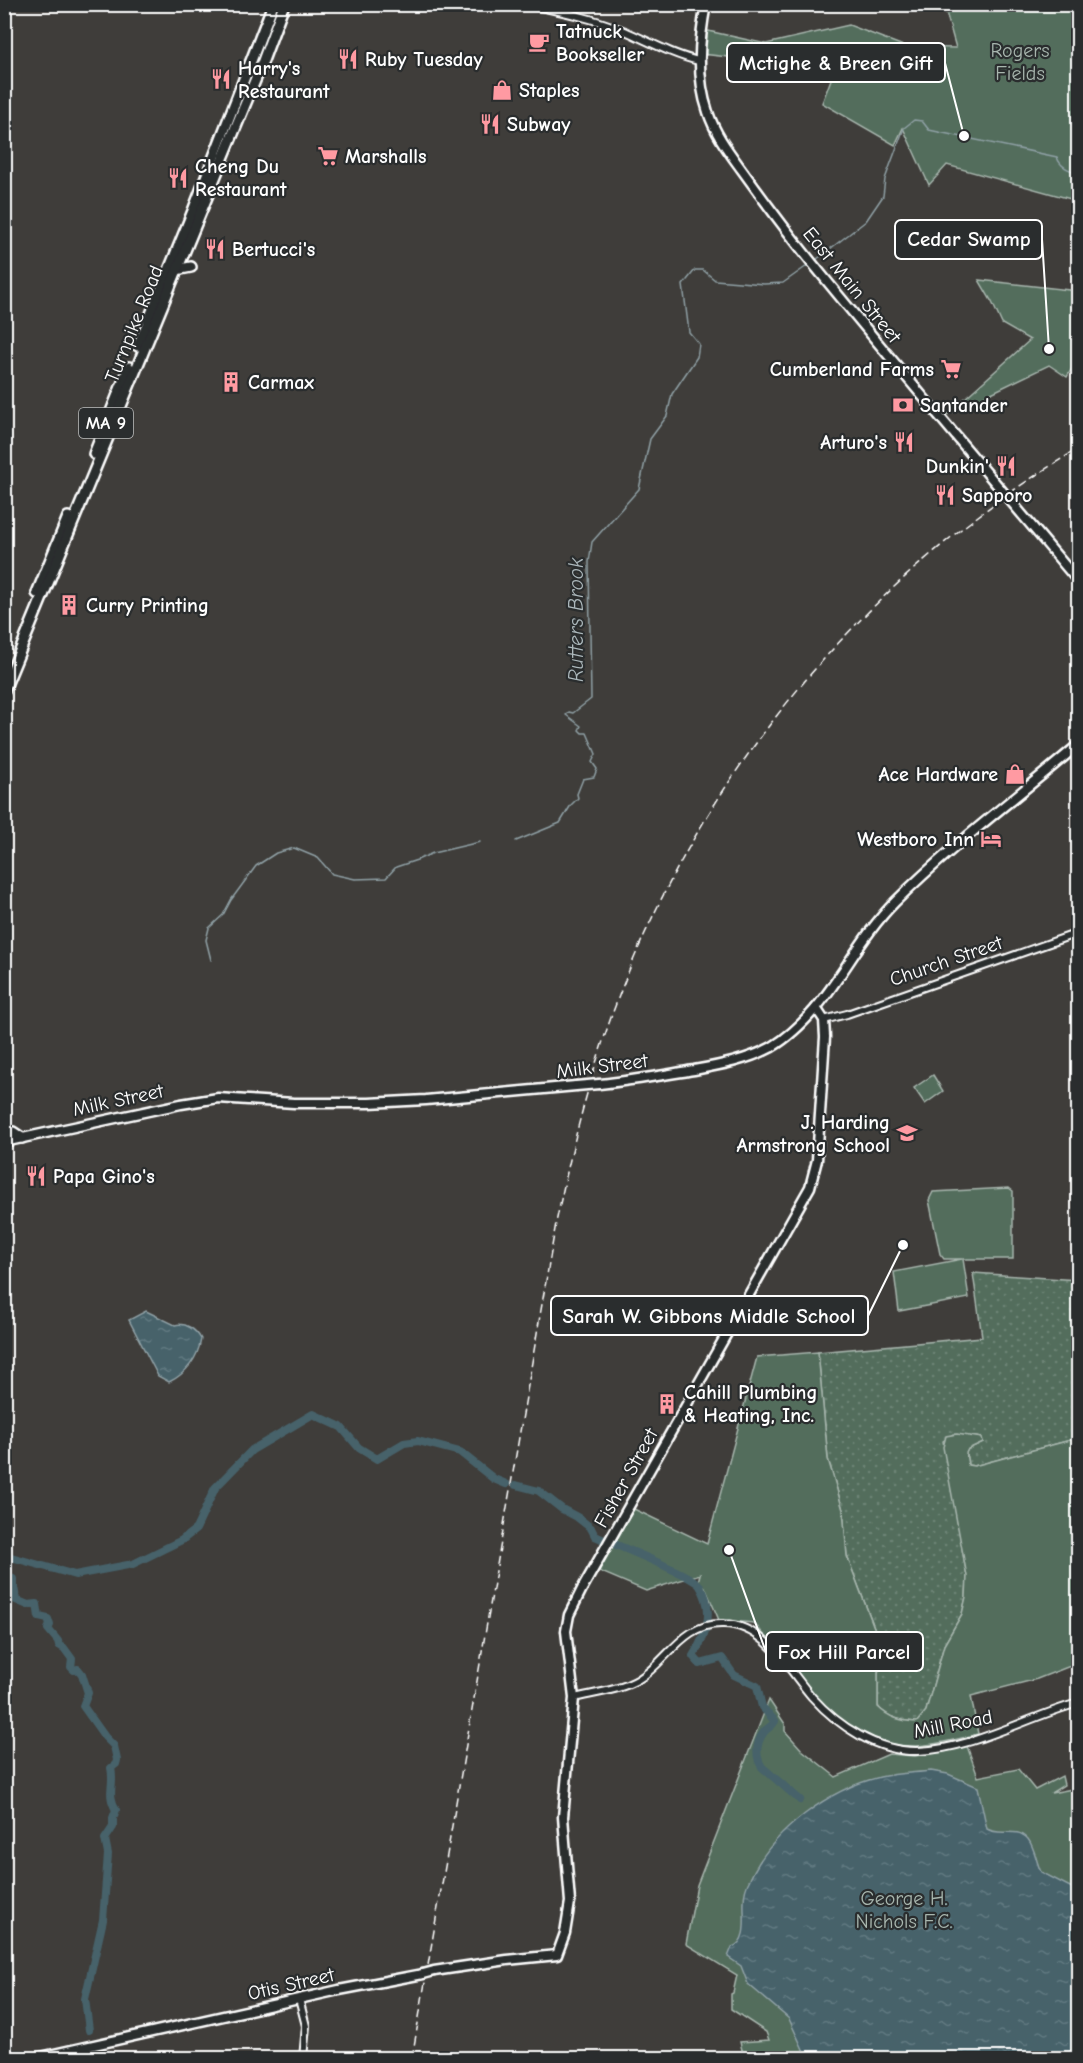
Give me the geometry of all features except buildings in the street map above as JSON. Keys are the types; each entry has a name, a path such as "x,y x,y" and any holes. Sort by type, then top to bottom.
{"highway":[{"name":"Turnpike Road","path":"4,673 193,211 273,4"},
{"name":"Turnpike Road","path":"4,690 261,66 284,4"},
{"path":"203,204 210,214"},
{"path":"176,270 191,267"},
{"path":"4,1133 13,1132 22,1138"}],"main road":[{"name":"East Main Street","path":"706,4 699,61 701,85 714,128 779,221 1078,581"},
{"name":"Milk Street","path":"4,1142 218,1098 294,1103 379,1103 599,1084 663,1075 746,1058 780,1042 795,1030 816,1008 893,903 1078,745"},
{"path":"816,1008 824,1020"},
{"name":"Fisher Street","path":"557,1955 565,1933 570,1885 563,1817 574,1698 566,1637 567,1620 810,1187 818,1150 824,1020"},
{"name":"Otis Street","path":"36,2058 434,1971 557,1955"}],"street":[{"path":"526,4 581,15 625,31 677,55 699,61"},
{"name":"Church Street","path":"824,1020 848,1014 1078,933"},
{"name":"Mill Road","path":"574,1698 625,1686 638,1680 692,1631 717,1624 736,1626 754,1633 769,1646 816,1701 840,1724 867,1738 898,1749 921,1750 984,1738 1054,1710 1078,1703"},
{"path":"299,1999 306,2026 303,2058"}],"green space":[{"name":"Rogers Fields","path":"944,5 1078,5 1078,201 947,165 929,185 903,128 895,145 822,103 835,69 702,54 708,31 766,44 849,25 906,47 956,48"},
{"path":"979,280 1078,291 1078,358 1067,377 1049,365 946,415 1030,340 1002,324"},
{"path":"933,1075 943,1091 925,1104 914,1088"},
{"path":"1009,1188 1013,1191 1013,1259 963,1259 969,1298 899,1311 894,1272 962,1259 944,1259 940,1254 929,1200 933,1192"},
{"path":"973,1273 1078,1280 1078,1438 974,1466 968,1465 966,1453 968,1449 983,1442 982,1438 953,1434 943,1441 967,1576 966,1597 962,1614 944,1645 926,1711 917,1722 906,1721 891,1716 878,1707 878,1638 847,1556 843,1510 828,1459 818,1352 982,1337"},
{"path":"818,1352 828,1459 843,1510 847,1556 878,1638 878,1707 886,1714 896,1718 917,1722 926,1711 944,1645 962,1614 966,1597 967,1576 943,1447 946,1436 957,1434 982,1438 983,1442 968,1449 966,1453 968,1465 974,1466 1078,1438 1078,1663 1037,1679 971,1696 978,1734 915,1746 889,1744 865,1735 843,1721 823,1704 754,1623 719,1620 705,1587 698,1582 700,1574 646,1591 599,1571 634,1509 707,1544 757,1357"},
{"name":"George H. Nichols F.C.","path":"769,1700 785,1724 785,1731 802,1750 836,1777 889,1754 915,1756 967,1746 978,1777 1018,1769 1035,1790 1062,1776 1064,1785 1051,1793 1078,1788 1078,2058 744,2058 740,2042 769,2040 766,2032 731,2009 731,1994 737,1975 686,1944 697,1885"}],"water":[{"path":"146,1311 175,1325 190,1328 201,1339 190,1365 181,1375 169,1382 158,1376 129,1320"},
{"name":"George H. Nichols F.C.","path":"931,1771 948,1774 978,1787 987,1829 1023,1835 1032,1847 1041,1872 1078,1891 1078,2058 807,2058 789,2019 748,1984 741,1966 728,1957 732,1947 741,1940 743,1934 746,1887 772,1844 787,1829 804,1814 841,1791 886,1776"}],"waterway":[{"name":"Rutters Brook","path":"817,259 866,221 883,196 885,179 904,128 914,120 922,121 929,130 1057,157 1063,166 1078,173"},
{"name":"Rutters Brook","path":"516,841 560,823 578,798 577,794 583,779 594,777 597,769 592,762 596,754 587,733 582,733 579,730 581,726 566,715 569,712 573,713 591,699 589,562 592,542 639,489 650,439 667,416 672,394 697,357 699,344 689,332 683,285 695,270 703,270 715,280 764,284 783,283 807,266"},
{"name":"Rutters Brook","path":"211,960 206,940 209,928 223,915 256,866 276,853 294,848 318,858 332,874 355,879 386,878 396,867 433,853 480,842"},
{"path":"4,1555 75,1575 133,1564 182,1540 196,1529 215,1488 252,1450 313,1414 341,1427 359,1448 377,1459 404,1443 418,1441 460,1452 494,1479 506,1484"},
{"path":"516,1485 539,1491 591,1528 595,1536 668,1567 700,1586 705,1595 708,1613 705,1631 693,1656 700,1664 722,1658 734,1675 757,1686 762,1707 775,1721 759,1740 757,1754 760,1763 800,1800"},
{"path":"4,1575 13,1579 16,1600 28,1605 37,1604 39,1617 48,1619 50,1625 48,1629 72,1659 71,1667 74,1670 78,1669 82,1674 88,1693 83,1706 114,1746 117,1760 111,1768 111,1794 116,1810 113,1827 105,1839 108,1854 103,1920 85,1999 89,2030"}],"railway":[{"path":"412,2058 556,1223 587,1094 630,968 666,889 709,813 758,741 812,672 872,608 936,549 1005,496 1078,449"}],"place":[{"name":"Tatnuck Bookseller","path":"539,42"},
{"name":"Ruby Tuesday","path":"348,59"},
{"name":"Harry's Restaurant","path":"221,79"},
{"name":"Staples","path":"502,90"},
{"name":"Subway","path":"490,124"},
{"name":"Mctighe & Breen Gift","path":"964,136"},
{"name":"Marshalls","path":"328,156"},
{"name":"Cheng Du Restaurant","path":"178,178"},
{"name":"Bertucci's","path":"215,249"},
{"name":"Cedar Swamp","path":"1049,349"},
{"name":"Cumberland Farms","path":"951,369"},
{"name":"Carmax","path":"231,382"},
{"name":"Santander","path":"903,405"},
{"name":"Arturo's","path":"904,442"},
{"name":"Dunkin'","path":"1006,466"},
{"name":"Sapporo","path":"945,495"},
{"name":"Curry Printing","path":"69,605"},
{"name":"Ace Hardware","path":"1015,774"},
{"name":"Westboro Inn","path":"991,839"},
{"name":"J. Harding Armstrong School","path":"907,1133"},
{"name":"Papa Gino's","path":"36,1176"},
{"name":"Sarah W. Gibbons Middle School","path":"903,1245"},
{"name":"Cahill Plumbing & Heating, Inc.","path":"667,1404"},
{"name":"Fox Hill Parcel","path":"729,1550"}]}
